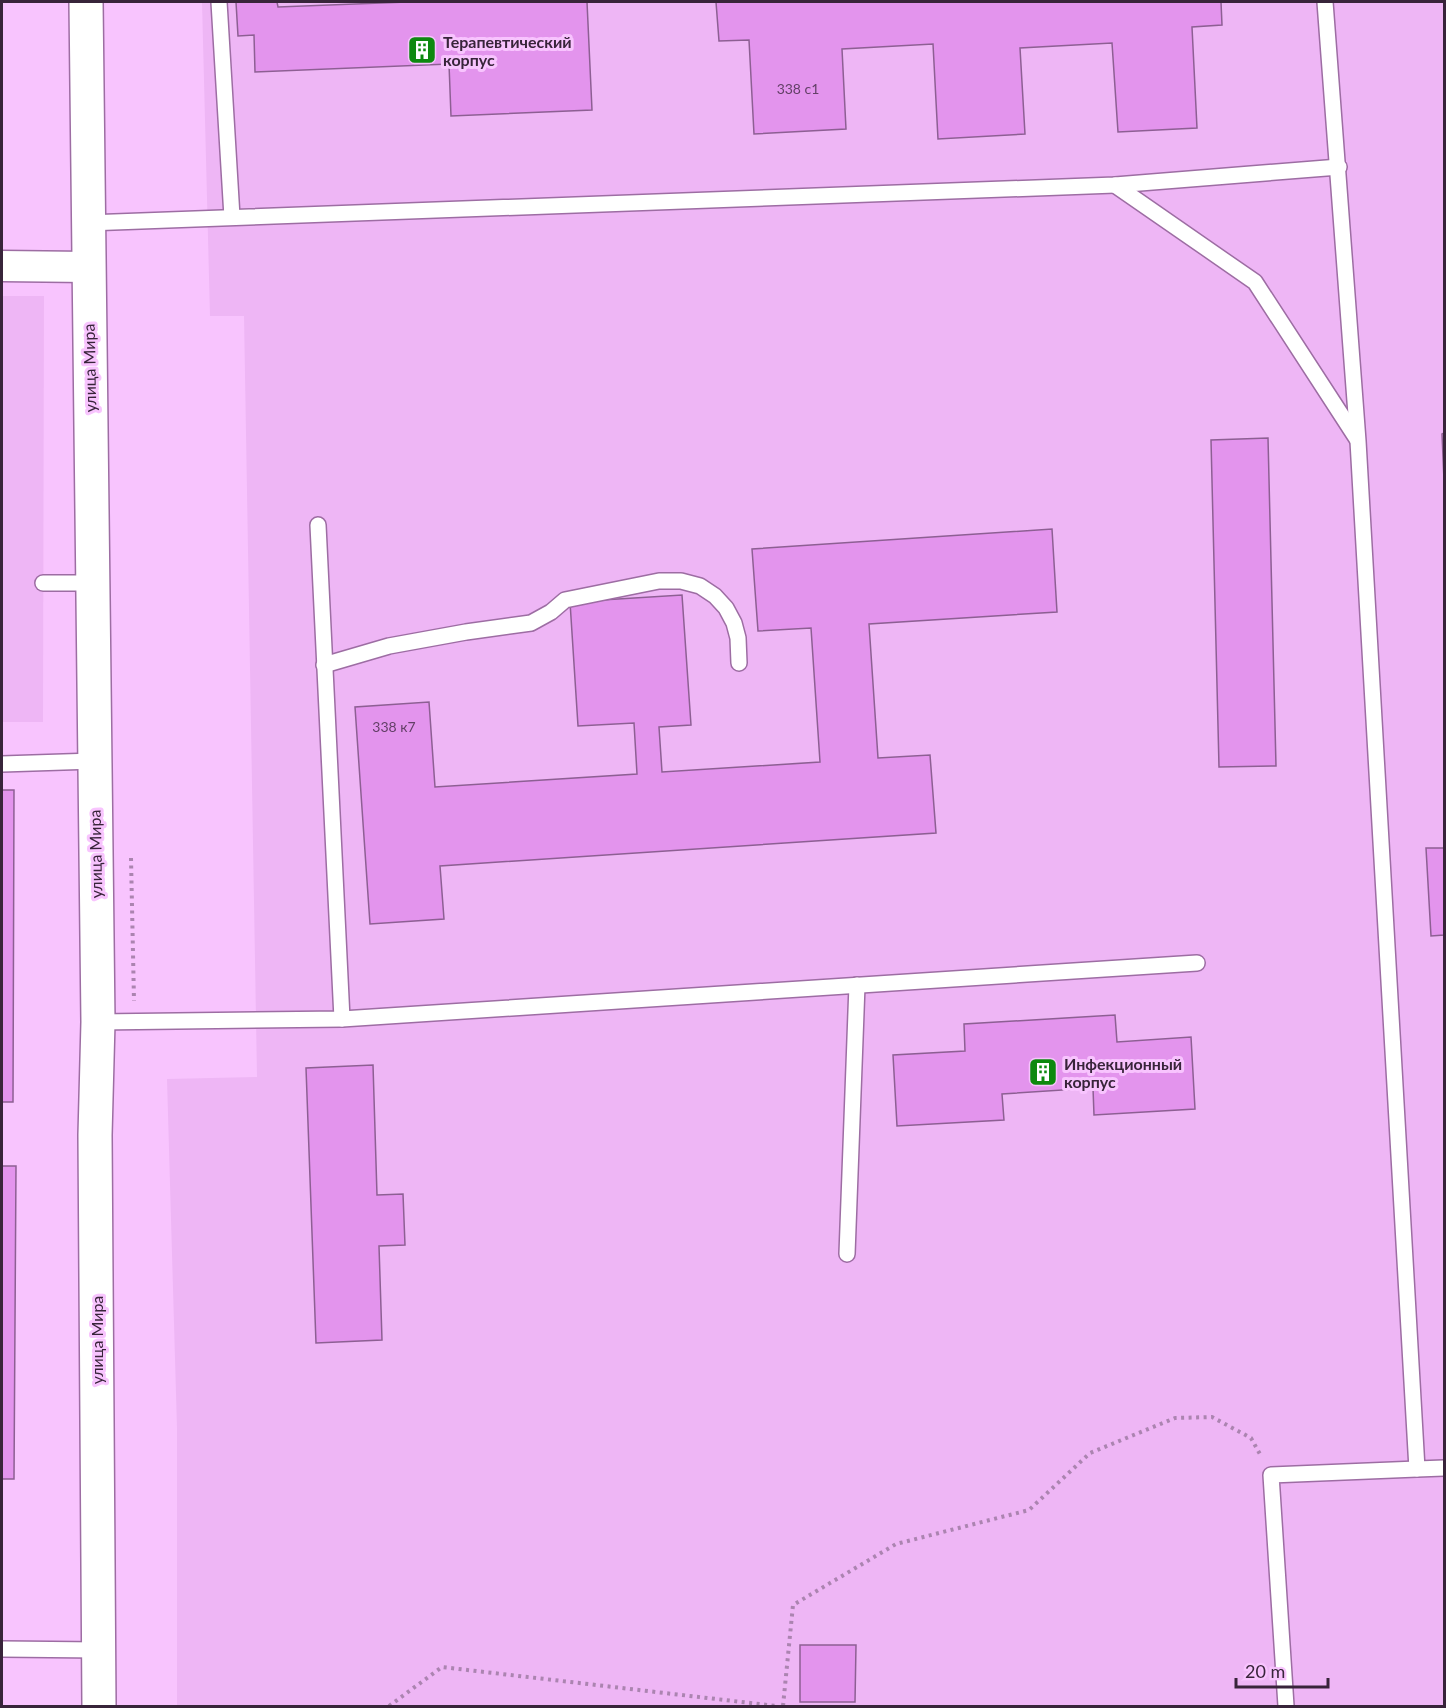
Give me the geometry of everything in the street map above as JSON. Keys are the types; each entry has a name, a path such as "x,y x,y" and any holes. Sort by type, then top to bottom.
{"street":[{"name":"улица Мира","path":"86,2 87,267 98,1022 95,1135 99,1707"},
{"path":"2,266 87,267"}],"lane":[{"path":"219,2 232,217"},
{"path":"1325,2 1358,441 1417,1469"},
{"path":"87,223 1115,185 1339,167"},
{"path":"1115,185 1255,282 1358,441"},
{"path":"318,525 342,1019"},
{"path":"324,665 389,646 531,623 551,612 565,600 659,581 681,580 700,586 715,596 726,608 734,623 738,638 739,663"},
{"path":"43,583 92,583"},
{"path":"2,764 94,762"},
{"path":"98,1022 342,1019 1197,963"},
{"path":"847,1254 857,985"},
{"path":"1286,1707 1271,1475 1444,1468"},
{"path":"2,1649 99,1650"}],"path":[{"path":"783,1707 793,1605 896,1544 1029,1510 1090,1453 1175,1418 1212,1417 1251,1438 1271,1475"},
{"path":"389,1707 442,1667 776,1707"}],"shaded area":[{"path":"202,2 1444,2 1444,1706 177,1706 177,1428 167,1079 257,1077 244,316 210,316"},
{"path":"2,296 44,296 43,722 2,722"}],"building":[{"name":"Терапевтический корпус","path":"236,2 277,2 278,7 407,2 587,2 592,110 451,116 449,64 255,72 254,35 238,36"},
{"path":"716,2 1221,2 1222,25 1192,27 1197,128 1118,132 1112,43 1020,48 1025,134 938,139 933,44 842,49 846,129 754,134 749,40 719,41"},
{"path":"1444,433 1444,480 1442,434"},
{"path":"1268,438 1276,766 1219,767 1211,440"},
{"path":"1052,529 1057,612 869,624 878,758 930,755 936,833 440,866 444,919 370,924 355,707 429,702 435,787 637,774 634,723 578,726 570,602 682,595 691,725 659,727 662,772 820,762 811,628 758,631 752,549"},
{"path":"2,790 14,790 13,1102 2,1102"},
{"path":"1426,848 1444,848 1444,935 1431,936"},
{"name":"Инфекционный корпус","path":"1115,1015 1117,1042 1191,1037 1195,1109 1094,1115 1093,1088 1002,1094 1004,1120 897,1126 893,1055 965,1051 964,1024"},
{"path":"373,1065 377,1195 403,1194 405,1245 379,1246 382,1340 316,1343 306,1068"},
{"path":"2,1166 16,1166 14,1479 2,1479"},
{"path":"800,1645 856,1645 855,1702 800,1702"}],"place":[{"name":"Терапевтический корпус","path":"422,50"},
{"name":"Инфекционный корпус","path":"1043,1072"}]}
